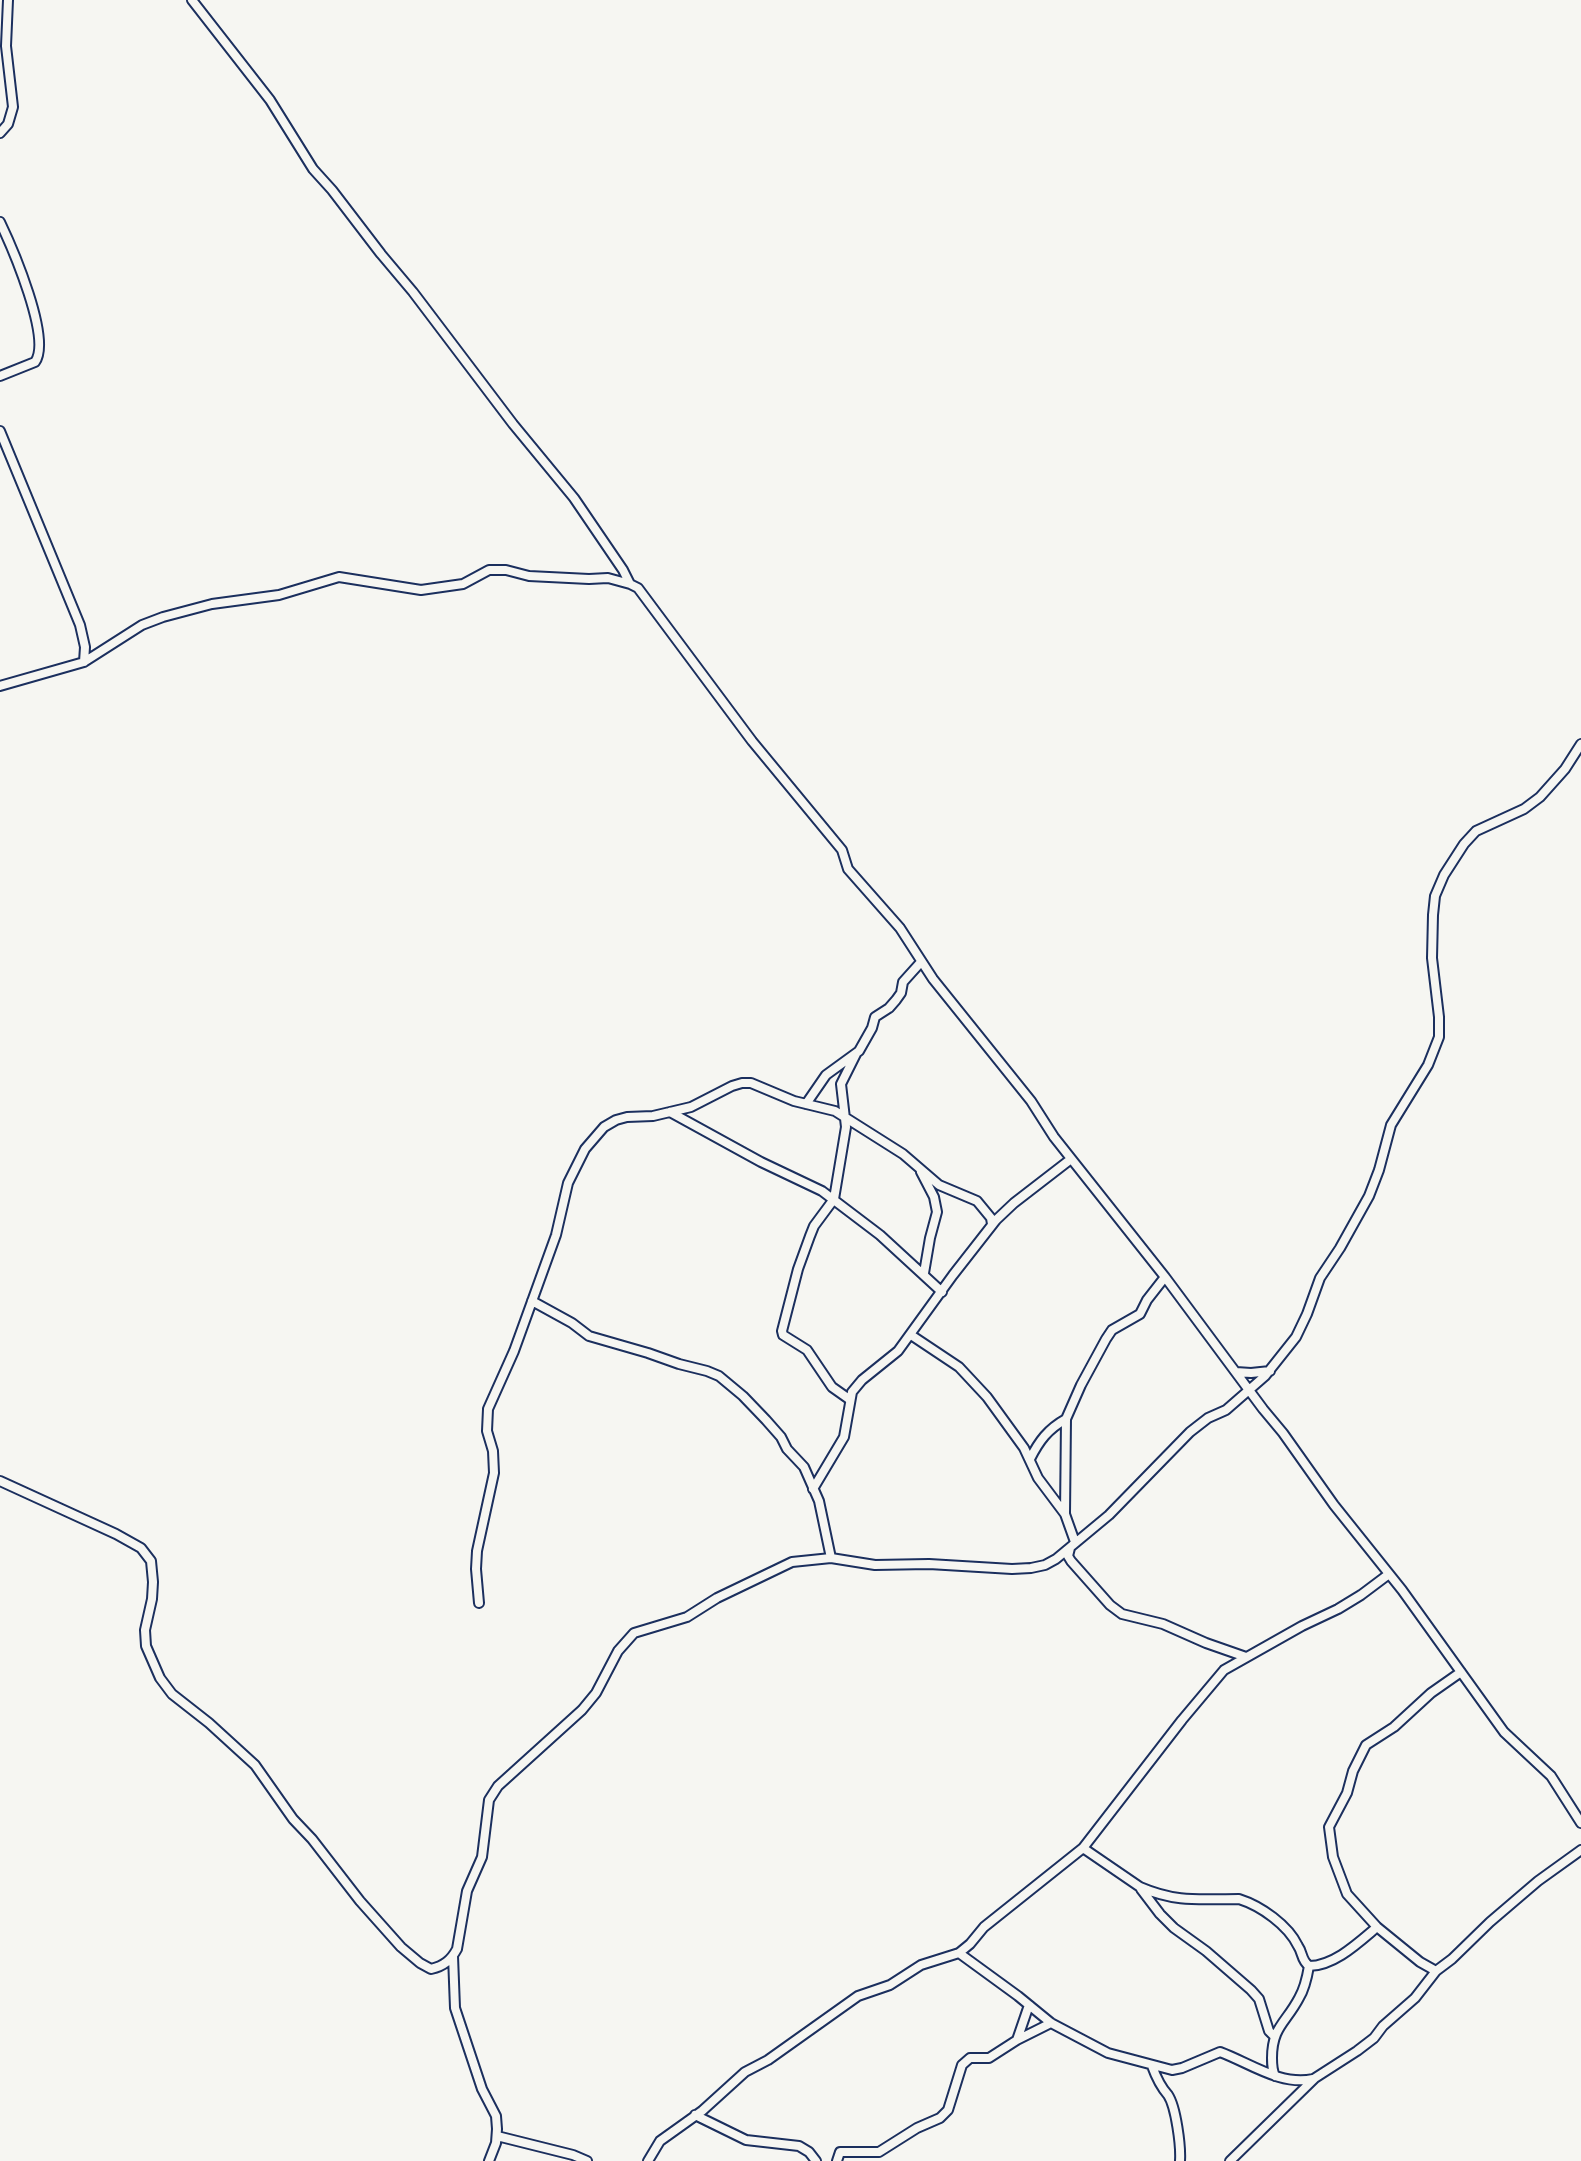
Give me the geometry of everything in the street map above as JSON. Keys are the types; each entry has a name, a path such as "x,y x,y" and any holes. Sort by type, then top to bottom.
{"street":[{"path":"0,133 8,124 13,107 6,46 8,0"},
{"path":"192,0 270,100 309,164 418,298 513,424 574,498 630,584"},
{"path":"0,222 25,280 39,351 33,363 0,376"},
{"path":"0,431 80,625 85,647 84,662"},
{"path":"0,686 84,662 142,625 163,617 212,604 279,596 339,577 421,590 463,584 489,570 506,570 529,576 608,578 638,588 752,741 842,850 848,869 900,928 921,962 970,1028 1031,1101 1043,1122 1071,1159 1165,1277 1354,1531 1389,1574 1508,1737 1551,1776 1581,1823"},
{"path":"608,578 623,570"},
{"path":"489,2161 496,2136 496,2116 482,2089 455,2008 453,1956 460,1934 467,1891 482,1857 489,1800 498,1786 582,1710 596,1693 618,1651 627,1639 639,1630 687,1617 717,1598 792,1562 831,1558 875,1565 929,1564 1012,1569 1031,1568 1045,1564 1109,1515 1190,1432 1208,1418 1226,1410 1270,1371 1296,1337 1320,1278 1369,1196 1379,1170 1391,1125 1428,1065 1439,1037 1432,958 1432,915 1435,896 1444,875 1464,844 1476,831 1524,809 1540,797 1565,770 1581,744"},
{"path":"849,1400 832,1387 807,1350 783,1335 782,1331 798,1269 810,1236 814,1226 834,1200 846,1118 841,1084 872,1028 875,1017 889,1008 902,993 903,982 921,962"},
{"path":"806,1104 826,1075 856,1054"},
{"path":"479,1604 477,1551 494,1473 493,1451 487,1431 488,1409 514,1351 556,1235 568,1183 585,1149 604,1127 615,1120 627,1117 653,1116 691,1107 745,1082 751,1083 806,1104 835,1111 903,1154 939,1185 976,1201 991,1218 992,1224"},
{"path":"670,1112 761,1162 822,1191 880,1235 924,1273 942,1292"},
{"path":"813,1489 844,1437 852,1392 862,1380 898,1351 992,1224 1014,1203 1071,1159"},
{"path":"919,1168 934,1197 938,1212 930,1238 924,1273"},
{"path":"1165,1277 1147,1300 1140,1314 1113,1330 1106,1339 1066,1419 1065,1514 1072,1545 1068,1556 1110,1605 1122,1614 1163,1624 1246,1657"},
{"path":"532,1301 572,1323 589,1336 719,1376 743,1396 781,1437 787,1449 804,1467 821,1509 831,1558"},
{"path":"911,1335 946,1358 968,1376 987,1397 1012,1430 1030,1459 1038,1478 1065,1514"},
{"path":"1236,1372 1270,1371"},
{"path":"1030,1459 1046,1434 1066,1419"},
{"path":"0,1481 116,1534 141,1548 151,1562 153,1582 152,1599 145,1630 146,1646 160,1678 172,1694 209,1723 255,1765 293,1819 401,1947 420,1963 431,1968 442,1966 453,1956"},
{"path":"648,2161 660,2141 746,2072 768,2060 858,1996 890,1985 921,1965 959,1953 984,1927 1083,1848 1224,1670 1302,1626 1338,1609 1389,1574"},
{"path":"1436,1971 1414,1958 1377,1927 1347,1893 1342,1885 1330,1843 1330,1823 1347,1793 1353,1771 1366,1745 1394,1727 1431,1693 1461,1672"},
{"path":"1083,1848 1140,1887 1184,1901 1239,1899 1248,1902 1293,1937 1299,1947 1303,1962 1308,1966 1320,1965 1340,1955 1377,1927"},
{"path":"1230,2161 1315,2078 1374,2038 1383,2026 1415,1998 1436,1971 1452,1959 1519,1896 1581,1850"},
{"path":"1140,1887 1160,1914 1174,1928 1206,1951 1251,1990 1259,1999 1269,2031 1274,2036"},
{"path":"959,1953 1051,2023 1108,2053 1152,2066 1176,2070 1220,2052 1275,2076 1293,2081 1315,2078"},
{"path":"1275,2076 1272,2070 1271,2046 1274,2036 1305,1987 1308,1966"},
{"path":"1017,2040 1029,2005"},
{"path":"837,2161 840,2152 879,2152 917,2128 940,2118 948,2110 965,2061 970,2058 989,2058 1017,2040 1051,2023"},
{"path":"1152,2066 1177,2117 1180,2161"},
{"path":"695,2115 746,2140 799,2146 804,2148 816,2161"},
{"path":"496,2136 573,2155 587,2161"}]}
